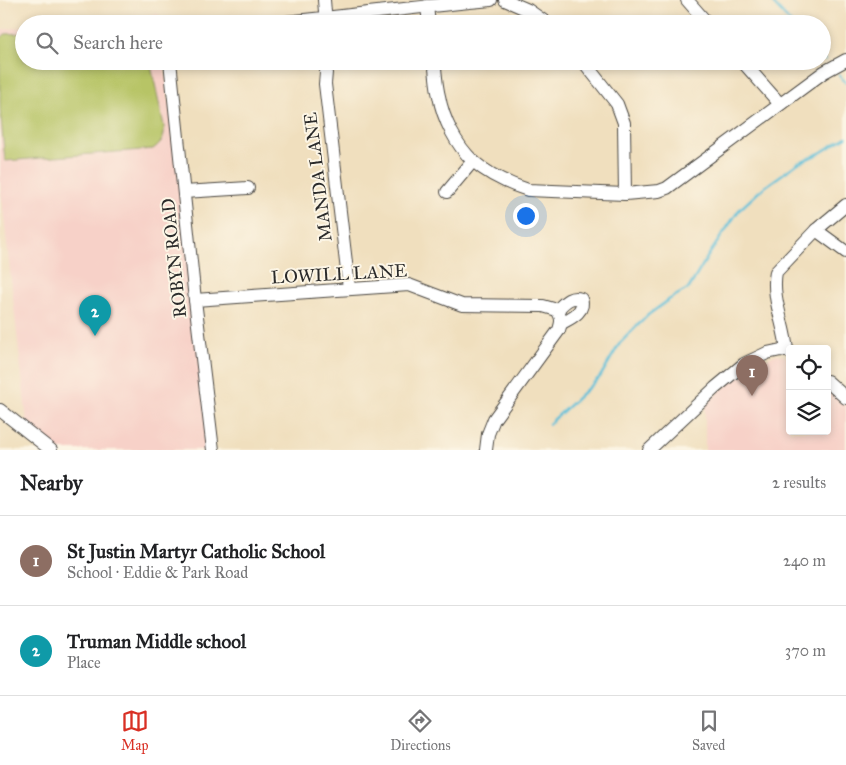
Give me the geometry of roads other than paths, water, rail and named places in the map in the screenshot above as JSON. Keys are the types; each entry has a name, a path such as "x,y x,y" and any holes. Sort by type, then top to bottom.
{"street":[{"path":"324,0 325,15"},
{"path":"366,15 427,6 491,0"},
{"path":"505,0 535,15"},
{"path":"687,0 700,15"},
{"path":"427,6 428,15"},
{"path":"831,68 846,60"},
{"name":"ROBYN ROAD","path":"171,70 213,450"},
{"name":"MANDA LANE","path":"326,70 325,84 349,288"},
{"path":"435,70 443,111 456,138 473,161 513,185 528,190 625,194 659,191 667,188 828,70"},
{"path":"591,70 614,99 624,123 625,194"},
{"path":"750,70 780,104"},
{"path":"447,192 473,161"},
{"path":"184,192 248,188"},
{"path":"788,345 776,298 774,280 776,272 816,230 846,205"},
{"path":"816,230 846,252"},
{"name":"LOWILL LANE","path":"195,300 409,285 462,305 543,306 557,310"},
{"path":"486,450 488,434 494,419 559,330 562,322 557,310 574,297 581,299 582,308 562,322"},
{"path":"649,450 715,388 744,364 766,353 786,352"},
{"path":"831,385 846,398"},
{"path":"0,410 51,450"}],"waterway":[{"path":"770,0 784,15"},
{"path":"839,75 846,83"},
{"path":"549,424 600,377 620,343 648,315 689,288 739,210 762,189 798,163 820,153 846,137"}],"place":[{"name":"Truman Middle school","path":"95,336"},
{"name":"St Justin Martyr Catholic School","path":"752,396"}]}
